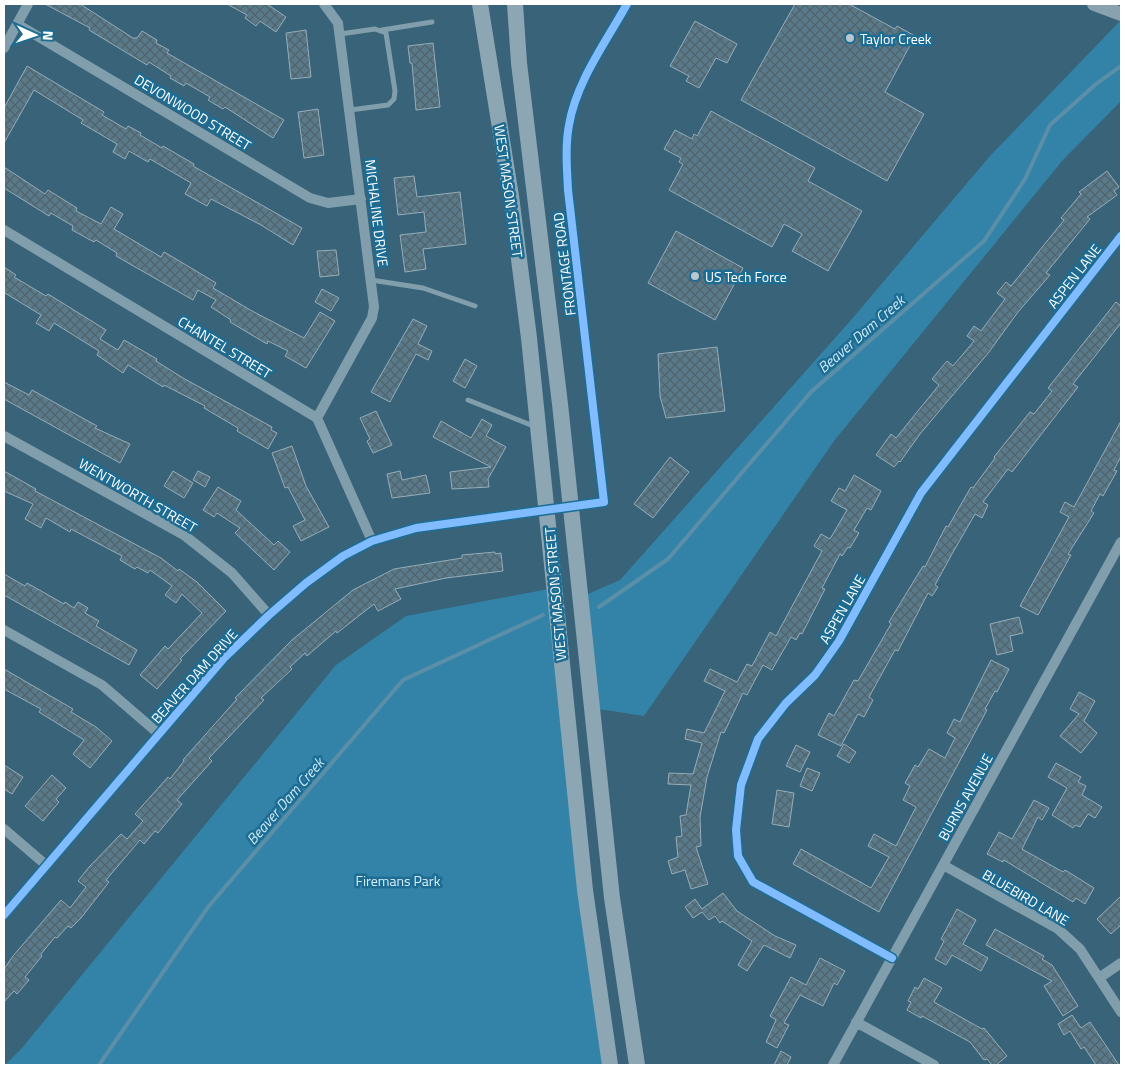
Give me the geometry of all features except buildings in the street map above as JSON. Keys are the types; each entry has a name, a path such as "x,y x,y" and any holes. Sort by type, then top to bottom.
{"main road":[{"name":"WEST MASON STREET","path":"480,4 511,196 539,428 585,890 610,1065"},
{"name":"WEST MASON STREET","path":"515,4 519,63 571,508 612,898 637,1065"}],"street":[{"path":"4,48 28,4"},
{"name":"MICHALINE DRIVE","path":"317,418 372,318 374,307 340,34 338,23 324,4"},
{"name":"FRONTAGE ROAD","path":"571,508 604,502 568,190 568,134 577,95 627,4"},
{"path":"1094,4 1121,14"},
{"name":"DEVONWOOD STREET","path":"17,24 310,198 328,203 361,199"},
{"name":"CHANTEL STREET","path":"4,230 317,418"},
{"name":"ASPEN LANE","path":"892,958 753,882 738,856 737,809 743,777 758,740 772,719 815,675 839,641 921,493 1121,236"},
{"path":"317,418 372,541"},
{"name":"WENTWORTH STREET","path":"4,436 184,535 232,573 269,615"},
{"name":"BEAVER DAM DRIVE","path":"4,915 225,658 269,615 306,583 343,556 372,541 416,528 571,508"},
{"name":"BURNS AVENUE","path":"833,1065 1121,542"},
{"path":"4,630 102,685 159,734"},
{"path":"4,830 46,866"},
{"name":"BLUEBIRD LANE","path":"942,866 1058,929 1080,949 1121,1012"},
{"path":"1100,978 1121,963"},
{"path":"856,1022 934,1065"}],"lane":[{"path":"340,34 432,22"},
{"path":"350,110 388,106 394,99 388,36 382,30"},
{"path":"371,280 423,288 476,306"},
{"path":"468,400 539,428"}],"green space":[{"path":"1121,20 1121,101 1062,161 834,441 644,716 592,708 581,597 620,580 851,320 990,156"},
{"name":"Firemans Park","path":"554,588 610,1065 5,1065 22,1048 336,665 406,616"}],"waterway":[{"name":"Beaver Dam Creek","path":"599,607 668,559 811,392 984,241 1025,179 1050,125 1096,84 1121,66"},
{"name":"Beaver Dam Creek","path":"99,1065 208,907 403,680 543,615"}],"cycle path":[{"path":"4,915 225,657 306,583 343,556 372,541 416,528 604,502 568,190 567,141 569,125 578,93 627,4"},
{"path":"892,958 753,882 738,856 736,830 741,785 758,739 786,703 815,675 839,641 921,493 1121,236"}],"place":[{"name":"Taylor Creek","path":"850,38"},
{"name":"US Tech Force","path":"695,276"}]}
